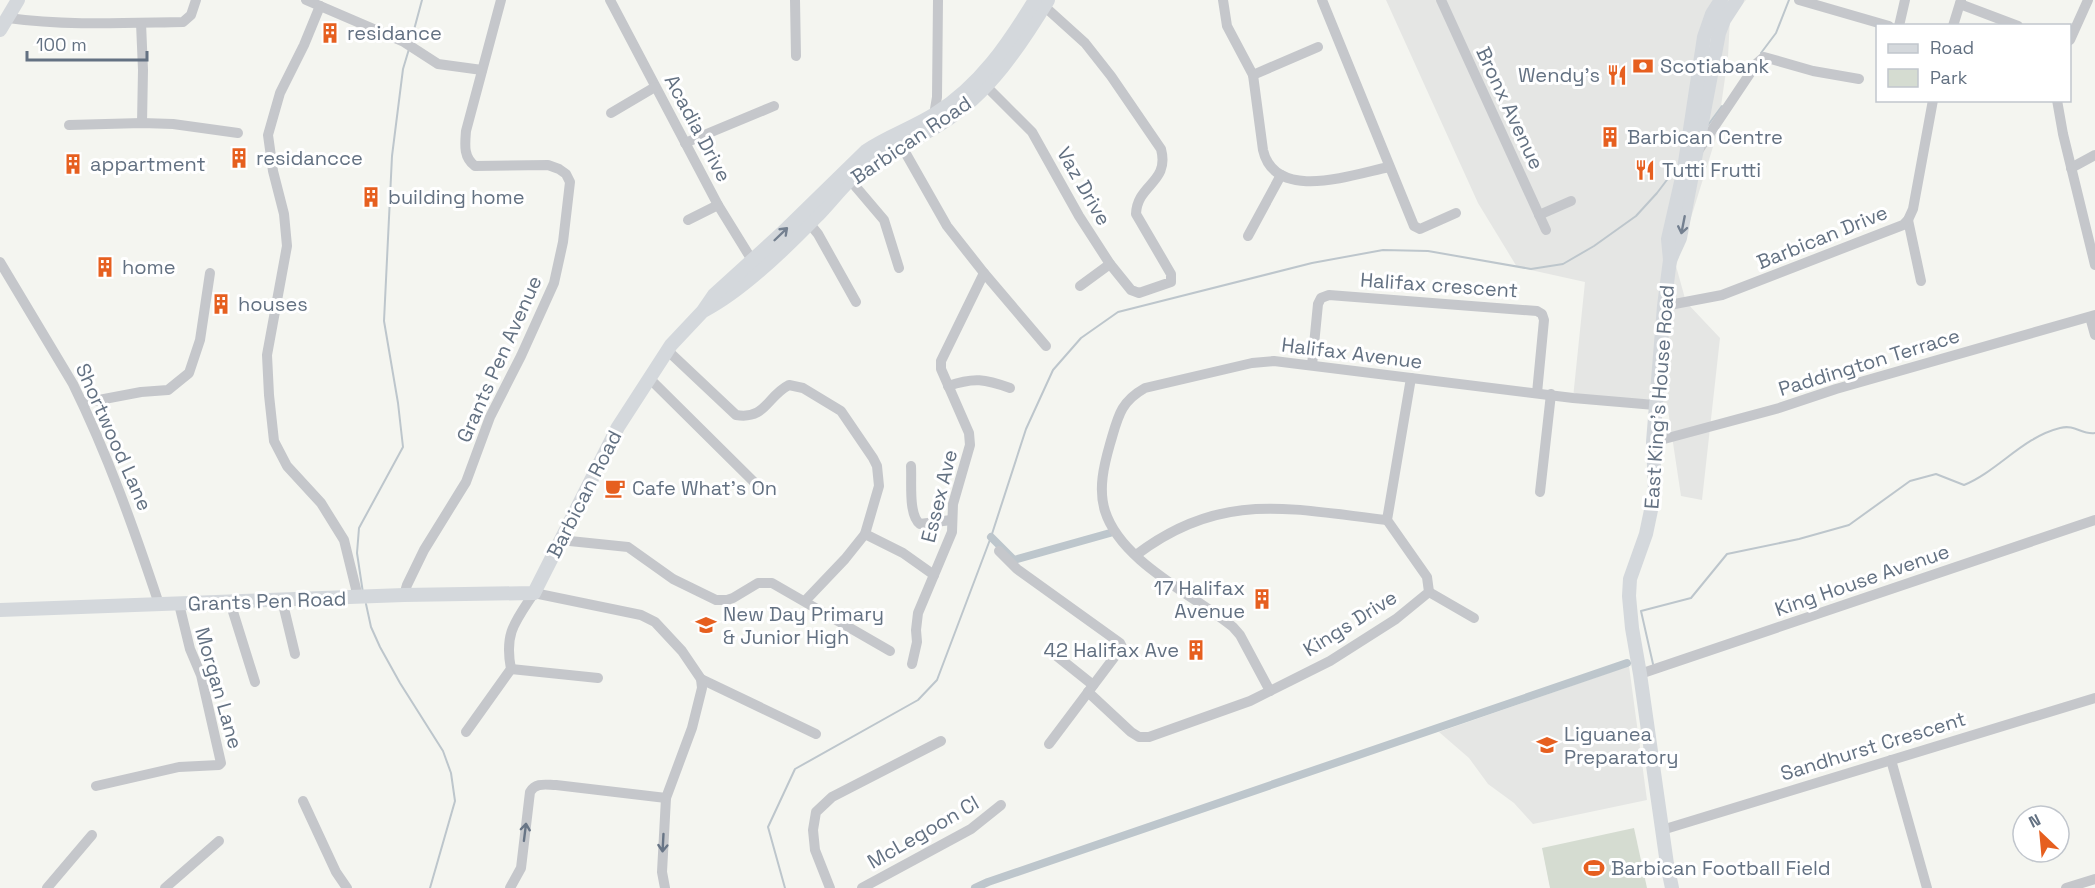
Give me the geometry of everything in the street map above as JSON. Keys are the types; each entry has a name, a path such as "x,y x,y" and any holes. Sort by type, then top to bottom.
{"main road":[{"path":"0,30 18,0"},
{"name":"East King's House Road","path":"1672,888 1631,617 1630,579 1646,534 1655,491 1653,442 1670,260 1668,239 1684,169 1704,37 1712,14 1721,0"},
{"name":"East King's House Road","path":"1670,260 1680,238 1719,33 1724,20 1737,0"},
{"name":"Barbican Road","path":"534,593 618,427 667,350 703,311 723,300 866,151 934,115 959,98 998,56 1042,2"},
{"name":"Barbican Road","path":"755,266 810,223 850,180 882,155 942,123 960,110 986,86 1012,55 1042,2"},
{"name":"Grants Pen Road","path":"0,610 404,595 534,593"}],"street":[{"path":"8,18 85,23 183,22 191,15 196,0"},
{"path":"306,0 409,46 438,64 482,70"},
{"name":"Grants Pen Avenue","path":"404,595 424,550 466,482 490,417 554,283 563,242 570,182 566,174 548,165 475,166 468,158 465,149 466,130 501,0"},
{"name":"Acadia Drive","path":"610,0 718,205 755,266"},
{"path":"795,0 796,57"},
{"path":"934,115 937,98 938,0"},
{"path":"1223,0 1227,26 1253,75 1265,159 1270,166 1281,175 1297,181 1313,182 1389,166"},
{"path":"1322,0 1414,226 1420,229 1456,213"},
{"name":"Bronx Avenue","path":"1441,0 1546,230"},
{"path":"1799,0 1882,24"},
{"path":"1899,24 1905,0"},
{"path":"2071,38 2088,0"},
{"name":"Vaz Drive","path":"986,86 1032,132 1079,216 1110,264 1131,290 1139,293 1171,282 1172,276 1136,214 1137,205 1162,171 1161,148 1112,76 1084,43 1042,2"},
{"path":"1954,24 1961,2 2013,24"},
{"path":"320,6 280,93 268,135 288,246 267,355 269,395 274,441 287,466 321,503 344,540 358,597"},
{"path":"141,22 142,123"},
{"path":"1253,75 1318,47"},
{"path":"1698,149 1757,63 1764,57 1858,79"},
{"path":"611,113 655,87"},
{"name":"Barbican Drive","path":"1664,306 1722,295 1897,228 1908,220 1913,209 1933,102"},
{"path":"2057,102 2062,134 2095,265"},
{"path":"685,143 774,106"},
{"path":"69,125 173,124 237,133"},
{"path":"901,145 947,226 1046,346"},
{"path":"2072,168 2095,155"},
{"path":"1248,236 1281,175"},
{"path":"850,180 884,220 899,268"},
{"path":"1539,215 1571,201"},
{"path":"688,220 718,205"},
{"path":"1908,220 1921,280"},
{"path":"810,223 856,302"},
{"name":"Shortwood Lane","path":"0,262 83,403 128,511 159,604"},
{"path":"1080,286 1110,264"},
{"path":"83,403 141,392 168,390 189,373 200,340 210,273"},
{"name":"Essex Ave","path":"912,664 917,642 918,613 952,532 952,504 970,438 941,369 941,361 984,273"},
{"name":"Halifax crescent","path":"1312,365 1318,304 1321,298 1329,295 1537,311 1542,314 1544,320 1537,393"},
{"path":"2092,316 2095,335"},
{"name":"Paddington Terrace","path":"1653,442 1779,408 1836,389 2092,316"},
{"path":"667,350 736,414 754,415 789,385 803,388 841,411 877,466 879,486 865,534 805,601"},
{"name":"Halifax Avenue","path":"1270,691 1240,635 1233,627 1146,565 1112,527 1104,510 1102,469 1120,411 1132,395 1145,388 1274,360 1537,393 1655,405"},
{"path":"649,378 755,483"},
{"path":"1411,378 1387,520 1427,577 1429,592 1473,618"},
{"path":"948,387 971,379 1010,388"},
{"path":"1540,492 1551,394"},
{"path":"911,466 915,520 920,524 951,520"},
{"path":"1136,555 1170,531 1187,523 1215,514 1247,509 1276,508 1387,520"},
{"name":"King House Avenue","path":"1640,674 2095,520"},
{"path":"865,534 903,553 934,575"},
{"path":"560,540 628,547 673,579 716,600 727,600 758,583 765,582 783,588 890,651"},
{"path":"999,551 1017,569 1122,647 1049,744"},
{"name":"Kings Drive","path":"1053,652 1139,737 1149,737 1203,719 1270,691 1352,648 1396,619 1429,592"},
{"path":"466,732 511,669 508,652 510,634 534,593 649,618 682,651 701,679 816,734"},
{"path":"282,600 295,654"},
{"path":"230,602 255,682"},
{"name":"Morgan Lane","path":"96,786 179,767 219,765 221,763 201,675 190,649 178,604"},
{"path":"511,669 598,678"},
{"path":"665,888 662,872 666,798 701,699 701,679"},
{"name":"Sandhurst Crescent","path":"1662,830 2095,698"},
{"path":"830,888 815,850 813,831 816,813 832,797 941,741"},
{"path":"1891,760 1927,888"},
{"path":"510,888 520,868 531,792 535,786 556,785 666,798"},
{"path":"303,801 336,872 347,888"},
{"name":"McLegoon Cl","path":"867,887 971,829 1001,805"},
{"path":"47,888 92,836"},
{"path":"165,888 219,840"},
{"path":"2066,888 2095,879"}],"shaded area":[{"path":"1386,0 1746,0 1730,18 1728,57 1717,134 1676,266 1686,302 1720,338 1702,500 1681,496 1667,403 1645,399 1573,398 1585,282 1517,267 1478,203"},
{"name":"Liguanea Preparatory","path":"1629,666 1647,800 1533,824 1514,803 1488,784 1469,758 1439,732"}],"green space":[{"name":"Barbican Football Field","path":"1634,828 1647,888 1550,888 1542,848"}],"waterway":[{"path":"411,41 422,0"},
{"path":"1761,53 1776,33 1789,0"},
{"path":"363,593 357,553 359,528 403,447 384,321 392,156 403,69 409,49"},
{"path":"1708,125 1722,106"},
{"path":"785,888 768,827 795,769 918,700 937,680 991,537 1026,429 1053,370 1081,338 1118,312 1312,263 1383,250 1428,251 1531,269 1563,264 1594,246 1636,216 1679,164"},
{"path":"1653,664 1641,611 1691,598 1727,554 1799,539 1849,525 1910,481 1936,474 1964,485 2047,432 2070,427 2086,433 2095,433"},
{"path":"991,537 1014,560 1110,533"},
{"path":"366,604 371,627 380,647 443,751 451,773 455,801 430,888"},
{"path":"975,888 1627,663"}],"place":[{"name":"residance","path":"330,33"},
{"name":"Scotiabank","path":"1643,66"},
{"name":"Wendy's","path":"1617,75"},
{"name":"Barbican Centre","path":"1610,137"},
{"name":"residancce","path":"239,158"},
{"name":"appartment","path":"73,164"},
{"name":"Tutti Frutti","path":"1645,170"},
{"name":"building home","path":"371,197"},
{"name":"home","path":"105,267"},
{"name":"houses","path":"221,304"},
{"name":"Cafe What's On","path":"615,488"},
{"name":"17 Halifax Avenue","path":"1262,599"},
{"name":"New Day Primary & Junior High","path":"706,625"},
{"name":"42 Halifax Ave","path":"1196,650"},
{"name":"Liguanea Preparatory","path":"1547,745"},
{"name":"Barbican Football Field","path":"1594,868"}]}
